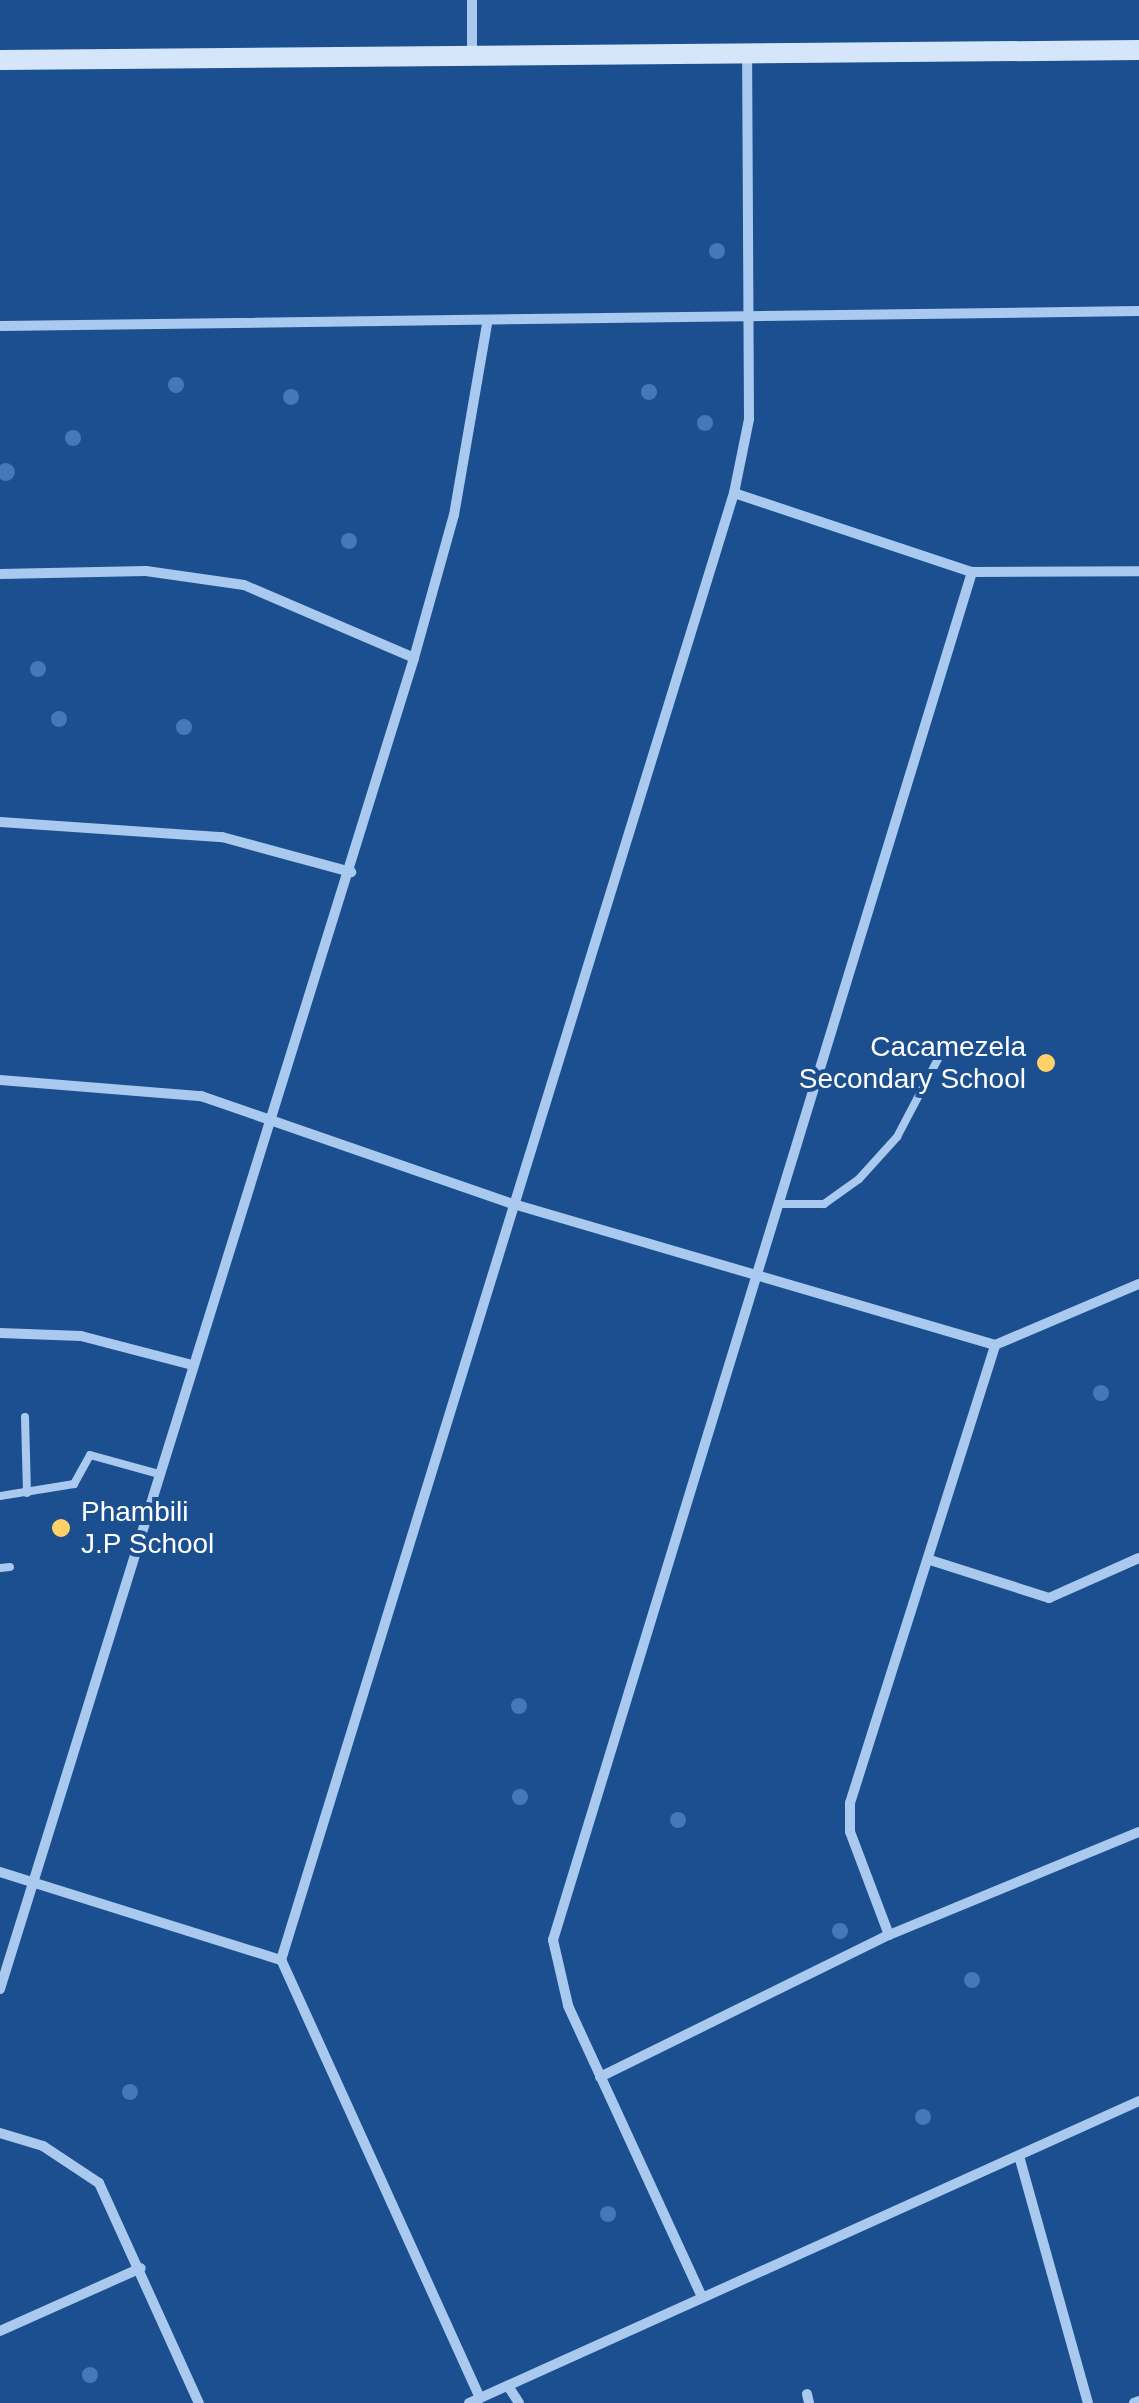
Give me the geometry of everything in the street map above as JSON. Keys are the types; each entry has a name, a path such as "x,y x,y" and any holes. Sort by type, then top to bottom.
{"street":[{"path":"472,0 472,56"},
{"path":"0,60 1139,50"},
{"path":"748,55 749,419 734,493 510,1203 281,1960 474,2401 1139,2102"},
{"path":"0,326 1139,312"},
{"path":"0,1990 38,1883 192,1365 277,1119 414,658 454,515 487,323"},
{"path":"734,493 972,572 1139,571"},
{"path":"0,574 146,571 244,585 414,658"},
{"path":"702,2297 600,2076 554,1963 560,1902 759,1274 972,572"},
{"path":"0,822 222,837 351,872"},
{"path":"0,1080 134,1084 277,1119 510,1203 995,1346 1139,1284"},
{"path":"0,1333 81,1336 192,1365"},
{"path":"889,1934 850,1832 850,1803 995,1346"},
{"path":"930,1560 1050,1598 1139,1558"},
{"path":"600,2076 889,1934 1139,1832"},
{"path":"0,1872 281,1960"},
{"path":"0,2133 44,2146 99,2184 142,2268 199,2403"},
{"path":"1019,2156 1088,2403"},
{"path":"0,2331 142,2268"},
{"path":"508,2386 520,2403"}],"lane":[{"path":"780,1204 824,1204 859,1180 897,1137 940,1057"},
{"path":"25,1417 27,1493"},
{"path":"0,1496 77,1482 90,1455 159,1474"},
{"path":"0,1568 10,1567"}],"building":[{"path":"717,243 725,251 717,259 709,251"},
{"path":"176,377 184,385 176,393 168,385"},
{"path":"649,384 657,392 649,400 641,392"},
{"path":"291,389 299,397 291,405 283,397"},
{"path":"705,415 713,423 705,431 697,423"},
{"path":"73,430 81,438 73,446 65,438"},
{"path":"6,463 15,472 6,481 -3,472"},
{"path":"349,533 357,541 349,549 341,541"},
{"path":"38,661 46,669 38,677 30,669"},
{"path":"59,711 67,719 59,727 51,719"},
{"path":"184,719 192,727 184,735 176,727"},
{"path":"1101,1385 1109,1393 1101,1401 1093,1393"},
{"path":"519,1698 527,1706 519,1714 511,1706"},
{"path":"520,1789 528,1797 520,1805 512,1797"},
{"path":"678,1812 686,1820 678,1828 670,1820"},
{"path":"840,1923 848,1931 840,1939 832,1931"},
{"path":"972,1972 980,1980 972,1988 964,1980"},
{"path":"130,2084 138,2092 130,2100 122,2092"},
{"path":"923,2109 931,2117 923,2125 915,2117"},
{"path":"608,2206 616,2214 608,2222 600,2214"},
{"path":"90,2367 98,2375 90,2383 82,2375"}],"place":[{"name":"Cacamezela Secondary School","path":"1046,1063"},
{"name":"Phambili J.P School","path":"61,1528"}]}
